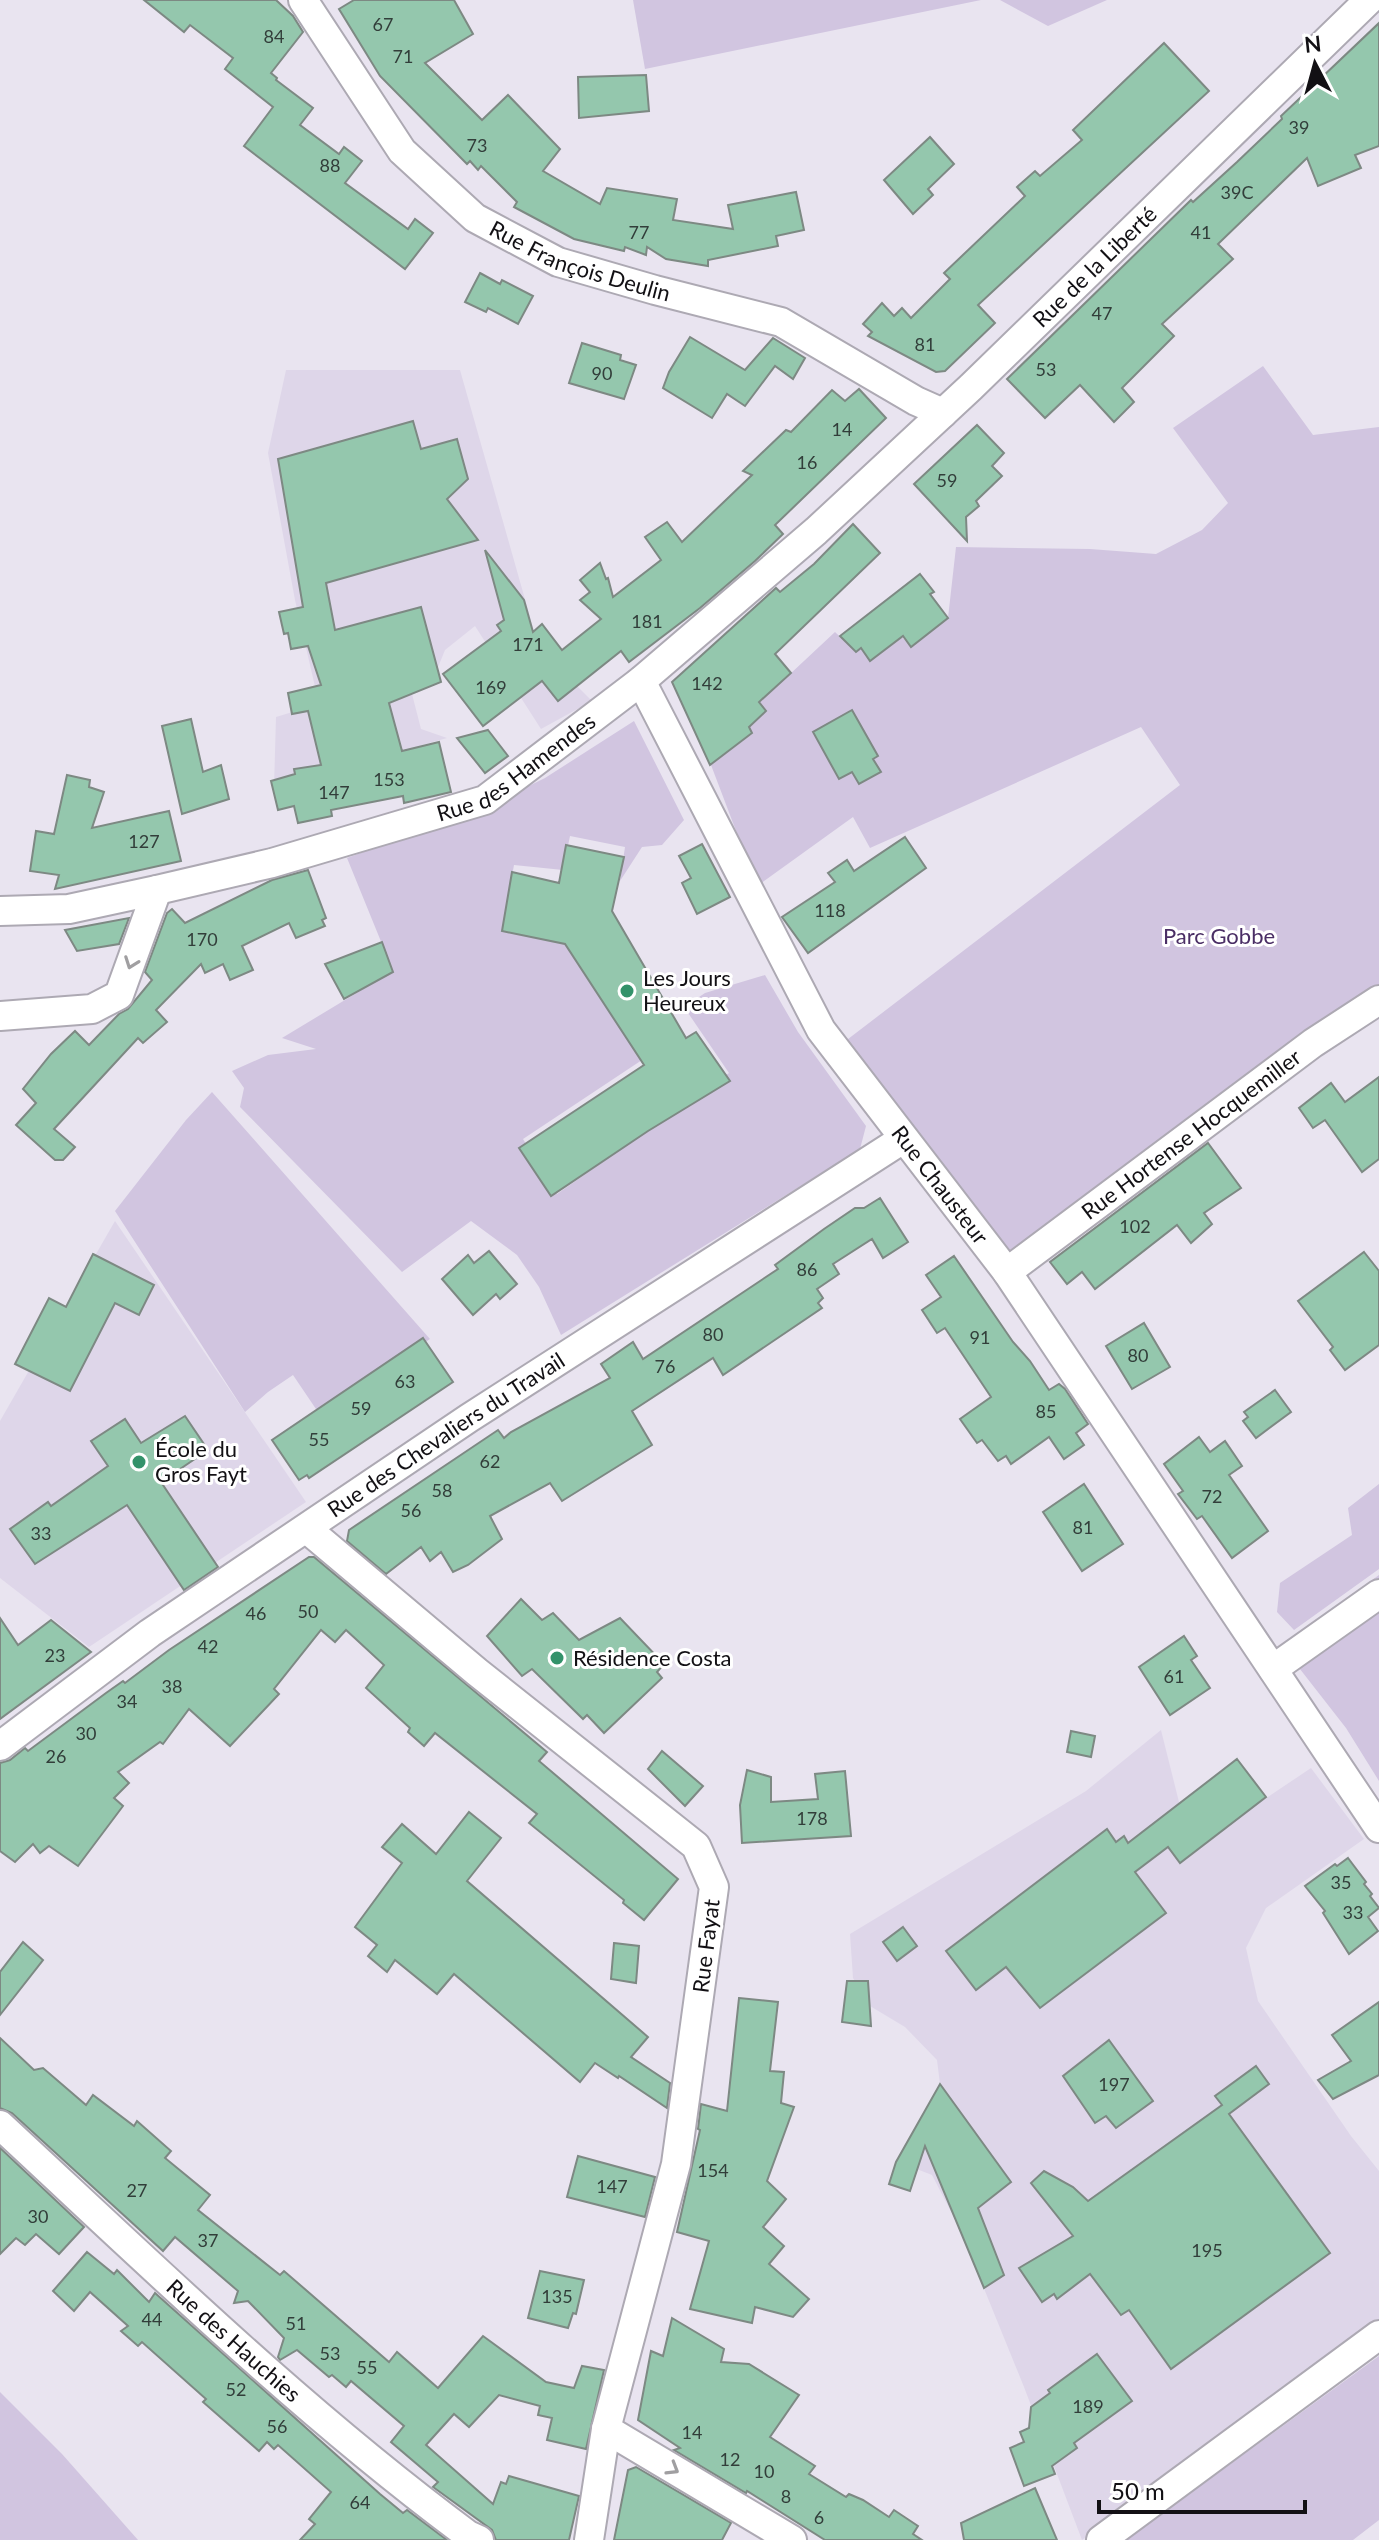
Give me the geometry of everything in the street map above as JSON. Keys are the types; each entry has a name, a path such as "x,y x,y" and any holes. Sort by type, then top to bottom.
{"street":[{"name":"Rue François Deulin","path":"303,0 402,151 475,218 558,262 781,322 916,401 943,413"},
{"name":"Rue de la Liberté","path":"816,531 943,413 1369,0"},
{"name":"Rue des Hamendes","path":"0,911 69,909 157,890 272,863 485,800 641,681 816,531"},
{"name":"Rue Chausteur","path":"641,681 821,1030 1007,1272 1379,1828"},
{"path":"0,1016 92,1009 119,995 157,890"},
{"name":"Rue Hortense Hocquemiller","path":"1007,1272 1313,1043 1379,1000"},
{"name":"Rue des Chevaliers du Travail","path":"0,1746 150,1633 469,1418 903,1139"},
{"name":"Rue Fayat","path":"307,1529 477,1672 696,1846 714,1887 676,2164 606,2429 589,2540"},
{"path":"1273,1669 1379,1594"},
{"name":"Rue des Hauchies","path":"0,2125 186,2297 393,2480 479,2540"},
{"path":"1101,2540 1379,2335"},
{"path":"606,2429 792,2540"}],"shaded area":[{"path":"286,370 460,370 534,631 592,701 541,729 475,626 445,650 432,682 412,694 421,729 447,738 274,788 276,717 319,704 295,600 268,453"},
{"name":"École du Gros Fayt","path":"115,1221 306,1502 89,1647 0,1578 0,1421"},
{"path":"1161,1730 1179,1802 1213,1834 1311,1768 1364,1839 1266,1908 1246,1948 1258,2001 1351,2136 1379,2171 1379,2320 1082,2540 959,2227 932,2175 896,2161 940,2084 937,2060 905,2027 870,2006 853,1978 850,1934 1086,1791"}],"green space":[{"path":"633,0 981,0 645,69"},
{"path":"1000,0 1107,0 1048,26"},
{"name":"Parc Gobbe","path":"1263,366 1313,435 1379,427 1379,1000 1007,1272 835,1049 1180,785 1141,727 870,848 853,817 757,886 711,765 752,734 749,727 759,703 835,632 856,652 862,647 870,661 902,637 911,647 948,618 956,547 1090,549 1156,554 1202,530 1228,503 1173,428"},
{"path":"634,721 684,820 662,845 642,847 620,881 625,847 570,836 563,870 514,865 504,920 568,935 645,1058 523,1139 557,1194 729,1073 684,1007 705,993 765,975 798,1032 866,1126 860,1149 561,1335 539,1287 517,1255 471,1221 402,1272 240,1107 244,1088 232,1071 268,1055 316,1049 282,1038 393,971 347,858 482,809 545,778"},
{"path":"212,1092 430,1339 318,1412 293,1375 245,1412 115,1211 186,1120"},
{"path":"1379,1484 1379,1569 1294,1630 1277,1612 1280,1583 1352,1535 1348,1508"},
{"path":"1379,1575 1379,1781 1346,1728 1282,1646"},
{"path":"1379,2356 1379,2520 1353,2540 1126,2540"},
{"path":"0,2392 62,2454 138,2540 0,2540"}],"building":[{"path":"144,0 276,0 293,16 303,32 271,73 313,108 300,125 339,154 344,147 362,161 345,183 408,229 415,219 433,233 405,269 244,146 273,107 225,69 233,58 190,25 184,32"},
{"path":"354,0 454,0 473,34 425,63 482,120 508,95 560,149 543,171 600,204 607,188 677,199 673,220 733,229 728,205 796,192 804,230 776,236 778,246 708,260 708,266 666,259 647,247 646,255 625,247 624,251 574,239 514,207 517,202 481,166 478,170 470,161 467,164 380,76 339,9"},
{"path":"1379,23 1379,146 1355,155 1361,168 1318,186 1307,158 1218,244 1233,259 1162,324 1174,336 1122,388 1134,402 1114,422 1080,385 1045,418 1007,379"},
{"path":"1164,43 1209,91 978,305 995,323 945,371 936,372 868,336 872,332 863,324 882,303 894,316 902,308 911,318 950,279 944,273 1025,196 1017,187 1035,171 1040,176 1082,140 1073,130"},
{"path":"646,75 649,111 579,118 578,77"},
{"path":"930,137 954,164 928,189 933,195 913,214 884,180"},
{"path":"480,273 533,296 518,324 488,308 486,312 465,302"},
{"path":"690,337 745,370 773,338 805,358 793,379 775,366 745,406 727,394 712,418 663,388"},
{"path":"582,343 621,355 620,360 636,365 624,399 569,383"},
{"path":"859,389 886,418 775,525 783,534 755,561 629,662 621,651 558,701 542,681 483,726 443,674 501,631 497,625 504,620 485,550 524,600 533,632 542,624 562,650 601,619 580,600 590,592 580,580 600,563 613,597 661,560 645,537 667,522 682,542 752,475 743,471 786,430 791,432 832,390 845,401"},
{"path":"413,421 421,449 457,439 468,479 447,499 478,540 326,583 335,630 421,607 441,682 389,703 402,751 439,742 451,792 404,803 403,796 331,810 332,816 298,823 294,806 278,810 271,781 295,774 294,769 321,765 308,711 292,714 288,693 321,685 308,646 291,649 279,612 303,607 278,459"},
{"path":"977,425 1004,453 992,466 1002,476 976,501 979,506 966,517 967,541 914,484"},
{"path":"853,524 880,553 775,654 791,673 759,702 766,711 749,727 752,733 710,765 672,682 776,588 780,592 814,564"},
{"path":"920,574 948,618 911,647 903,636 870,661 861,648 856,652 840,636"},
{"path":"852,710 878,756 873,759 881,772 859,784 852,772 839,779 813,732"},
{"path":"191,719 203,772 221,765 229,799 182,814 162,726"},
{"path":"488,730 508,756 485,773 457,738"},
{"path":"67,775 90,780 89,787 104,792 92,828 169,811 181,861 55,889 59,875 30,871 36,831 54,834"},
{"path":"905,837 926,868 808,953 782,917 835,882 828,873 847,860 854,871"},
{"path":"702,844 730,897 697,914 682,883 691,878 679,856"},
{"name":"Les Jours Heureux","path":"566,845 624,857 612,911 686,1038 696,1032 730,1081 551,1196 519,1148 644,1065 565,944 502,931 512,872 559,883"},
{"path":"308,870 326,918 322,920 325,926 296,938 289,923 242,946 253,970 230,980 223,964 205,973 201,964 156,1010 167,1022 143,1043 138,1038 54,1129 75,1147 63,1160 55,1160 16,1125 36,1103 23,1089 51,1054 75,1031 89,1045 119,1014 128,1009 152,980 145,972 167,913 172,909 185,923 272,880"},
{"path":"129,918 119,944 77,951 65,930"},
{"path":"382,942 393,972 344,999 325,964"},
{"path":"1379,1077 1379,1159 1362,1172 1325,1120 1313,1128 1299,1108 1331,1083 1345,1102"},
{"path":"1208,1143 1241,1188 1204,1213 1212,1224 1191,1243 1177,1225 1095,1289 1082,1272 1067,1284 1050,1262"},
{"path":"880,1198 908,1242 883,1258 872,1239 833,1264 839,1274 817,1289 823,1298 818,1303 822,1308 723,1375 713,1358 632,1411 652,1445 562,1501 550,1483 490,1516 502,1539 468,1565 453,1572 441,1552 430,1561 421,1547 386,1574 347,1541 349,1530 498,1430 504,1438 610,1378 601,1364 633,1342 643,1359 778,1269 775,1265 824,1229 855,1208 864,1208"},
{"path":"489,1251 517,1284 500,1299 496,1294 473,1315 442,1279 468,1255 474,1263"},
{"path":"1364,1252 1379,1271 1379,1345 1345,1370 1330,1350 1333,1347 1298,1301"},
{"path":"93,1254 154,1285 139,1315 115,1303 70,1391 15,1364 49,1298 66,1307"},
{"path":"954,1256 1049,1390 1059,1384 1065,1389 1088,1424 1076,1433 1084,1445 1064,1459 1049,1437 1011,1464 1006,1456 998,1461 982,1440 977,1443 960,1419 991,1397 945,1328 937,1333 922,1310 941,1297 926,1275"},
{"path":"1144,1323 1170,1367 1132,1389 1106,1346"},
{"path":"423,1338 453,1382 309,1478 307,1475 299,1480 272,1440"},
{"path":"1275,1390 1291,1412 1256,1438 1243,1421 1248,1417 1244,1412"},
{"path":"185,1416 208,1450 161,1482 218,1567 184,1590 127,1505 35,1564 10,1529 48,1502 51,1506 108,1466 91,1441 125,1419 141,1443"},
{"path":"1199,1437 1210,1452 1225,1441 1242,1466 1229,1475 1268,1531 1232,1558 1202,1516 1197,1519 1178,1494 1183,1491 1164,1464"},
{"path":"1084,1484 1123,1544 1082,1571 1043,1512"},
{"path":"309,1557 314,1557 547,1752 539,1761 678,1879 644,1920 529,1823 537,1814 435,1733 424,1746 408,1732 410,1728 366,1688 384,1665 346,1630 335,1642 321,1630 274,1689 279,1694 230,1746 189,1709 163,1744 160,1742 118,1772 129,1783 114,1798 123,1806 78,1866 49,1846 40,1853 33,1844 15,1862 0,1851 0,1763 10,1760 25,1748 28,1751 123,1681 125,1683"},
{"name":"Résidence Costa","path":"521,1599 542,1620 553,1613 579,1640 620,1618 664,1664 657,1672 662,1678 604,1733 587,1715 583,1719 532,1669 522,1676 487,1636"},
{"path":"0,1618 18,1645 51,1620 91,1652 0,1719"},
{"path":"1184,1636 1197,1656 1191,1660 1210,1688 1170,1715 1139,1667"},
{"path":"1071,1731 1095,1736 1091,1757 1067,1752"},
{"path":"662,1751 703,1786 685,1806 648,1769"},
{"path":"1237,1759 1266,1797 1180,1863 1168,1847 1135,1872 1166,1913 1040,2008 1006,1967 976,1990 946,1951 1107,1829 1116,1842 1124,1836 1128,1843"},
{"path":"747,1770 771,1777 771,1802 818,1799 815,1774 845,1771 851,1836 742,1843 740,1805"},
{"path":"469,1812 501,1838 467,1881 648,2037 631,2057 670,2083 667,2108 595,2063 580,2082 454,1974 437,1994 395,1960 387,1972 368,1956 377,1945 355,1927 402,1863 382,1847 402,1824 436,1854"},
{"path":"1348,1858 1366,1882 1364,1884 1372,1894 1370,1896 1379,1908 1368,1917 1378,1931 1349,1954 1323,1913 1325,1911 1305,1886"},
{"path":"903,1927 917,1946 897,1961 883,1942"},
{"path":"23,1942 43,1960 0,2015 0,1972"},
{"path":"614,1943 639,1946 636,1983 611,1979"},
{"path":"847,1981 868,1981 871,2026 842,2022"},
{"path":"739,1998 778,2002 770,2071 784,2072 781,2103 794,2107 767,2181 786,2199 763,2227 784,2246 769,2264 809,2299 793,2317 755,2307 752,2323 690,2309 709,2241 677,2232 700,2130 701,2104 727,2111"},
{"path":"1379,2002 1379,2075 1333,2099 1318,2080 1351,2061 1332,2035"},
{"path":"0,2038 34,2070 43,2068 86,2105 93,2095 134,2126 137,2121 171,2151 165,2158 210,2195 198,2210 280,2275 284,2271 389,2362 397,2352 438,2388 483,2336 546,2382 574,2388 582,2366 604,2370 586,2449 547,2440 552,2418 538,2415 540,2406 499,2395 469,2427 454,2414 426,2445 493,2504 501,2482 506,2484 509,2476 579,2496 569,2540 496,2540 492,2530 433,2487 438,2482 391,2442 404,2426 351,2381 346,2387 297,2350 280,2360 278,2357 284,2338 248,2301 234,2303 238,2291 175,2237 163,2251 12,2113 0,2108"},
{"path":"1109,2040 1153,2101 1116,2128 1106,2116 1095,2123 1063,2076"},
{"path":"1256,2066 1269,2084 1229,2114 1330,2253 1171,2369 1129,2310 1121,2315 1090,2274 1057,2299 1054,2294 1042,2302 1019,2268 1073,2236 1031,2183 1044,2171 1073,2187 1088,2201 1222,2105 1215,2096"},
{"path":"940,2084 1011,2182 978,2208 1004,2275 984,2288 925,2146 910,2191 889,2184 896,2162"},
{"path":"0,2148 84,2227 59,2254 36,2234 25,2245 16,2238 0,2254"},
{"path":"578,2156 655,2177 645,2217 567,2197"},
{"path":"87,2252 114,2274 117,2270 149,2302 155,2293 380,2494 403,2513 407,2510 447,2540 300,2540 315,2524 309,2519 331,2492 278,2445 274,2449 267,2442 259,2451 142,2342 138,2346 121,2331 128,2326 90,2292 74,2311 53,2291"},
{"path":"540,2271 584,2280 576,2314 573,2313 568,2328 528,2318"},
{"path":"672,2318 724,2349 721,2362 749,2364 799,2395 770,2437 815,2466 809,2474 846,2497 849,2494 863,2500 889,2517 894,2510 918,2526 913,2534 922,2540 825,2540 674,2450 680,2448 638,2420 651,2351 663,2356"},
{"path":"1097,2354 1132,2401 1074,2443 1077,2448 1052,2466 1055,2474 1024,2486 1010,2448 1024,2442 1020,2432 1029,2428 1031,2407 1050,2393 1048,2390"},
{"path":"636,2467 731,2523 722,2540 614,2540 628,2470"},
{"path":"1035,2488 1057,2540 964,2540 961,2523"}],"place":[{"name":"Les Jours Heureux","path":"627,991"},
{"name":"École du Gros Fayt","path":"139,1462"},
{"name":"Résidence Costa","path":"557,1658"}]}
